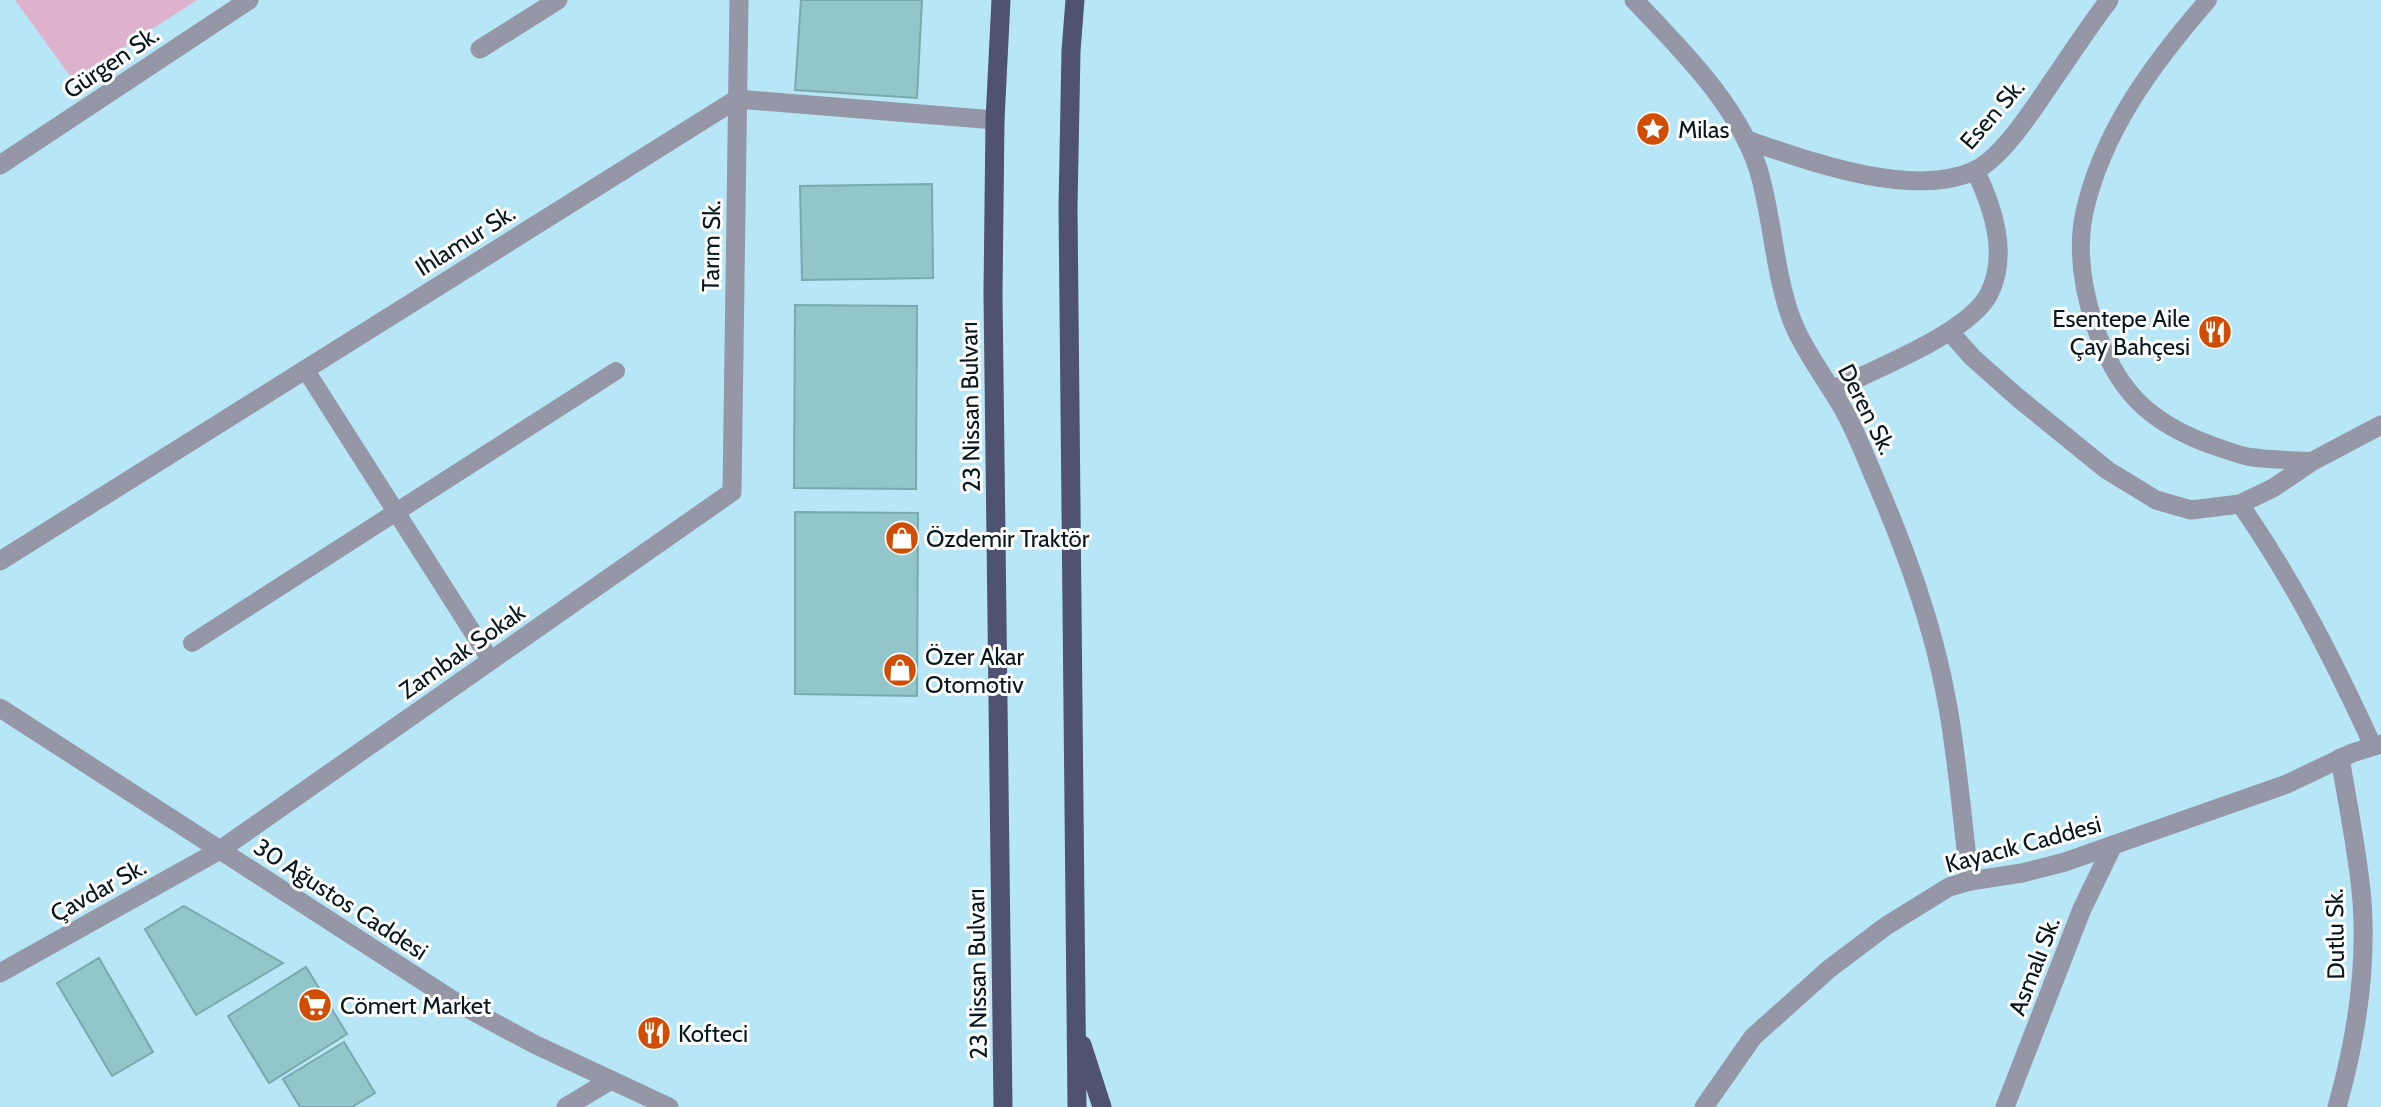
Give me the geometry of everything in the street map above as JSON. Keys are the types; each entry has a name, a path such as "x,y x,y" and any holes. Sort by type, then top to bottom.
{"highway":[{"name":"23 Nissan Bulvarı","path":"1001,0 995,120 993,294 1003,1107"},
{"path":"1075,0 1070,51 1068,207 1076,1107"},
{"path":"1076,1020 1102,1107"}],"street":[{"name":"Gürgen Sk.","path":"0,165 249,0"},
{"path":"480,50 558,0"},
{"name":"Tarım Sk.","path":"732,492 739,0"},
{"name":"Deren Sk.","path":"1634,0 1693,65 1722,102 1747,140 1761,176 1770,215 1778,275 1792,320 1847,416 1872,472 1908,562 1933,636 1948,703 1970,881"},
{"name":"Esen Sk.","path":"1747,140 1869,176 1934,181 1975,170 1993,156 2023,122 2109,0"},
{"path":"737,99 995,120"},
{"name":"Ihlamur Sk.","path":"0,561 737,99"},
{"path":"1832,390 1950,332 1974,314 1989,294 1997,270 1997,234 1987,196 1975,170"},
{"path":"1950,332 1990,373 2107,470 2156,500 2191,510 2240,504 2273,488 2313,461 2381,425"},
{"name":"Zambak Sokak","path":"220,850 732,492"},
{"name":"30 Ağustos Caddesi","path":"0,708 454,1001 534,1044 611,1080 641,1101 669,1107"},
{"name":"Kayacık Caddesi","path":"1704,1107 1753,1037 1829,969 1925,900 1949,887 2065,862 2287,784 2340,758 2377,745"},
{"name":"Dutlu Sk.","path":"2336,1107 2354,1037 2361,992 2362,948 2362,904 2357,855 2340,758"},
{"name":"Asmalı Sk.","path":"2005,1107 2082,909 2113,845"},
{"name":"Çavdar Sk.","path":"0,973 220,850"},
{"path":"566,1107 611,1080"}],"lane":[{"path":"2208,0 2170,44 2134,95 2102,160 2084,214 2081,260 2086,300 2102,350 2122,385 2152,416 2196,439 2247,457 2313,461"},
{"path":"305,369 491,661"},
{"path":"192,643 616,371"},
{"path":"2240,504 2270,548 2309,615 2377,745"}],"shaded area":[{"path":"15,0 197,0 73,80"}],"building":[{"path":"801,0 922,0 917,98 795,90"},
{"path":"932,184 933,278 802,280 800,186"},
{"path":"795,305 917,306 916,489 794,488"},
{"path":"795,512 918,513 917,696 795,694"},
{"path":"184,906 283,963 196,1015 145,929"},
{"path":"99,958 153,1052 112,1076 57,983"},
{"path":"306,967 347,1034 269,1083 228,1016"},
{"path":"344,1042 375,1093 352,1107 300,1107 283,1079"}],"place":[{"name":"Milas","path":"1653,129"},
{"name":"Esentepe Aile Çay Bahçesi","path":"2215,332"},
{"name":"Özdemir Traktör","path":"902,538"},
{"name":"Özer Akar Otomotiv","path":"900,670"},
{"name":"Cömert Market","path":"315,1005"},
{"name":"Kofteci","path":"654,1033"}]}
